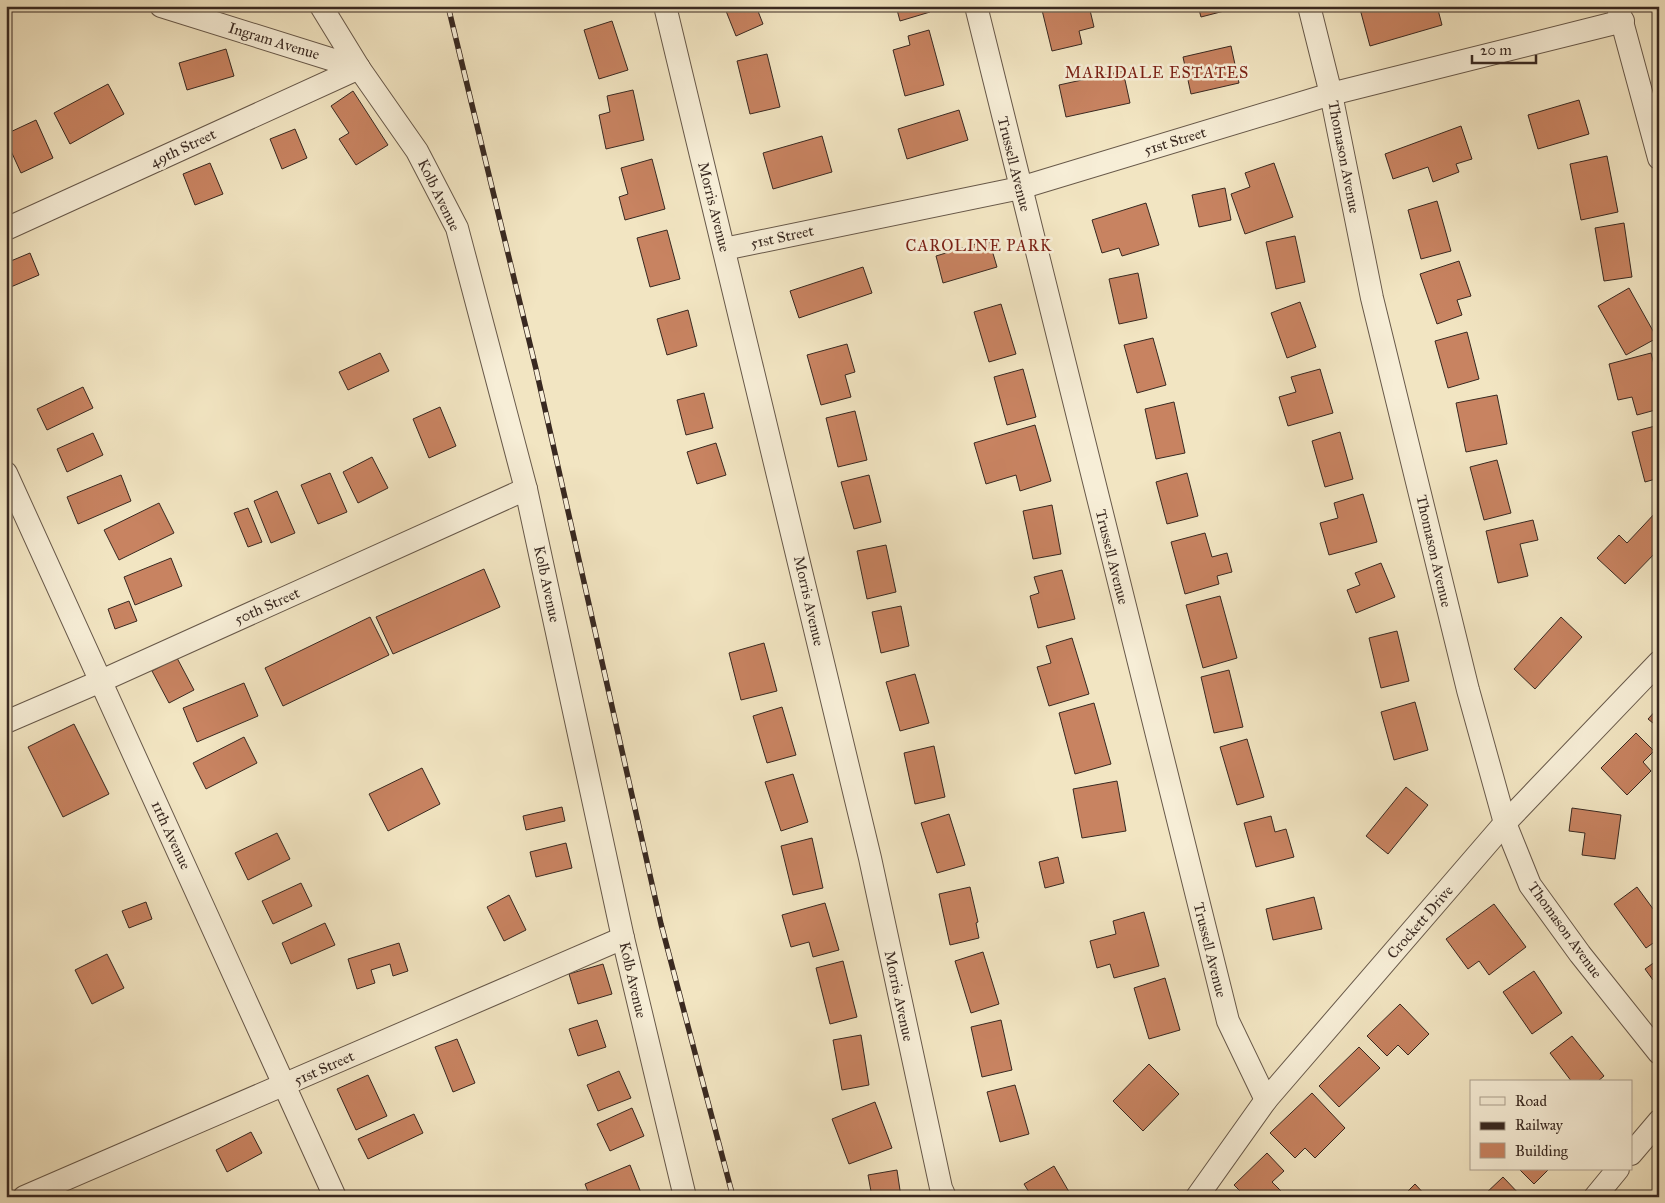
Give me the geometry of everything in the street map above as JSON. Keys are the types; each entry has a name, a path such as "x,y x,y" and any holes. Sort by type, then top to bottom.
{"street":[{"name":"Ingram Avenue","path":"161,6 359,68"},
{"name":"Kolb Avenue","path":"321,6 359,68 416,150 457,228 526,489 623,938 685,1197"},
{"name":"Morris Avenue","path":"665,6 868,848 920,1098 941,1188 945,1197"},
{"name":"Trussell Avenue","path":"976,6 1228,1021 1266,1100"},
{"name":"Thomason Avenue","path":"1309,6 1331,94 1372,298 1468,690 1505,823 1530,885 1580,954 1659,1053"},
{"name":"51st Street","path":"724,249 1020,188 1331,94 1620,14"},
{"path":"1620,14 1659,158"},
{"name":"49th Street","path":"6,229 359,68"},
{"name":"11th Avenue","path":"6,473 286,1085 335,1197"},
{"name":"50th Street","path":"6,722 526,489"},
{"name":"Crockett Drive","path":"1197,1197 1266,1100 1505,823 1659,662"},
{"name":"51st Street","path":"24,1197 623,938"},
{"path":"1632,1153 1659,1121"},
{"path":"1594,1197 1617,1170"}],"building":[{"path":"724,6 756,6 763,24 736,36"},
{"path":"896,6 929,6 930,12 900,21"},
{"path":"1041,6 1089,6 1094,27 1079,31 1082,44 1052,51"},
{"path":"1198,6 1231,6 1232,9 1201,17"},
{"path":"1370,6 1437,6 1442,25 1370,46 1360,9"},
{"path":"612,21 628,70 599,79 584,30"},
{"path":"929,30 944,85 905,96 893,50 910,45 908,36"},
{"path":"1231,46 1239,83 1191,94 1183,57"},
{"path":"226,49 234,76 187,90 179,63"},
{"path":"767,54 780,107 750,114 737,61"},
{"path":"1123,71 1130,103 1066,117 1059,85"},
{"path":"108,84 124,114 70,144 54,113"},
{"path":"633,90 644,140 606,149 599,115 610,112 607,96"},
{"path":"353,91 388,145 356,165 339,139 349,133 331,106"},
{"path":"1579,100 1589,134 1538,149 1528,115"},
{"path":"959,110 968,140 907,159 898,129"},
{"path":"36,120 53,158 21,173 6,140 6,134"},
{"path":"1461,126 1472,159 1456,164 1459,172 1433,182 1428,167 1393,179 1385,154"},
{"path":"295,129 307,158 282,169 270,139"},
{"path":"822,136 832,172 773,189 763,153"},
{"path":"1607,156 1618,212 1581,220 1570,164"},
{"path":"652,159 665,209 625,220 619,197 628,194 621,168"},
{"path":"210,163 223,194 195,205 183,174"},
{"path":"1274,163 1293,217 1245,234 1231,194 1250,187 1245,173"},
{"path":"1225,188 1231,220 1199,227 1192,195"},
{"path":"1437,201 1451,251 1421,259 1408,210"},
{"path":"1146,203 1159,245 1122,256 1119,248 1102,253 1092,220"},
{"path":"1624,223 1632,277 1604,281 1595,228"},
{"path":"667,230 680,279 650,287 637,238"},
{"path":"1295,236 1305,282 1276,289 1266,242"},
{"path":"989,240 997,267 943,283 936,256"},
{"path":"30,253 39,275 6,289 6,263"},
{"path":"1459,261 1471,296 1457,300 1462,315 1437,324 1420,274"},
{"path":"863,267 872,293 799,318 790,291"},
{"path":"1138,273 1147,318 1119,324 1109,279"},
{"path":"1629,288 1657,338 1626,355 1598,306"},
{"path":"1300,302 1316,347 1287,358 1271,313"},
{"path":"1001,304 1016,354 989,362 974,312"},
{"path":"688,310 697,346 667,355 657,319"},
{"path":"1467,332 1479,379 1448,388 1435,341"},
{"path":"1153,338 1166,385 1137,393 1124,345"},
{"path":"847,344 855,372 845,375 851,397 821,405 807,355"},
{"path":"380,353 389,371 348,390 339,372"},
{"path":"1651,353 1659,383 1659,409 1637,415 1632,397 1618,400 1609,364"},
{"path":"1023,369 1036,417 1007,425 994,377"},
{"path":"1320,369 1333,413 1288,426 1279,397 1296,392 1291,377"},
{"path":"83,387 93,408 47,430 37,409"},
{"path":"704,393 713,428 686,435 677,400"},
{"path":"1497,395 1507,444 1466,452 1456,403"},
{"path":"1174,402 1185,453 1156,459 1145,409"},
{"path":"440,407 456,446 429,458 413,419"},
{"path":"855,411 867,460 838,467 826,418"},
{"path":"1035,425 1051,481 1020,491 1016,475 986,484 974,443"},
{"path":"1659,425 1659,478 1645,482 1632,432"},
{"path":"1340,432 1353,479 1325,487 1312,441"},
{"path":"93,433 103,455 67,472 57,449"},
{"path":"716,443 726,475 697,484 687,452"},
{"path":"372,457 388,488 358,503 343,472"},
{"path":"1497,460 1511,513 1484,520 1470,467"},
{"path":"330,473 347,512 318,524 301,485"},
{"path":"1187,473 1198,516 1167,524 1156,482"},
{"path":"121,475 131,501 78,524 67,497"},
{"path":"869,475 881,522 854,529 841,482"},
{"path":"277,491 295,533 271,543 254,501"},
{"path":"1363,494 1377,542 1329,555 1320,523 1338,518 1334,503"},
{"path":"159,503 174,533 119,560 104,530"},
{"path":"1052,505 1061,554 1033,559 1023,511"},
{"path":"248,508 262,542 248,547 234,513"},
{"path":"1657,511 1659,549 1625,584 1597,558 1619,535 1627,543"},
{"path":"1533,520 1538,540 1520,544 1528,576 1498,583 1486,531"},
{"path":"1205,533 1212,557 1227,553 1232,572 1217,576 1219,584 1185,594 1171,542"},
{"path":"886,545 896,592 867,599 857,551"},
{"path":"171,558 182,586 135,605 124,577"},
{"path":"1381,563 1395,597 1356,613 1347,590 1360,585 1355,573"},
{"path":"484,569 500,607 393,654 376,617"},
{"path":"1062,570 1075,619 1038,628 1030,596 1039,593 1034,577"},
{"path":"1220,596 1237,658 1203,668 1186,605"},
{"path":"129,601 137,621 115,629 108,609"},
{"path":"901,606 909,646 881,653 872,612"},
{"path":"370,617 389,655 283,706 265,668"},
{"path":"1561,617 1582,637 1535,689 1514,669"},
{"path":"1397,631 1409,681 1381,688 1369,638"},
{"path":"1072,638 1089,694 1049,706 1037,667 1051,663 1046,646"},
{"path":"764,643 777,691 741,700 729,653"},
{"path":"177,658 194,690 169,703 152,671"},
{"path":"1229,670 1243,727 1214,733 1201,677"},
{"path":"915,674 929,723 900,731 886,682"},
{"path":"244,683 258,716 197,742 183,708"},
{"path":"1415,702 1428,750 1394,760 1381,712"},
{"path":"1094,703 1111,764 1075,774 1059,713"},
{"path":"782,707 796,755 767,763 753,716"},
{"path":"1659,707 1659,728 1648,719"},
{"path":"74,724 109,794 63,817 28,747"},
{"path":"1636,733 1654,751 1643,762 1651,771 1627,795 1601,768"},
{"path":"244,737 257,763 206,789 193,763"},
{"path":"1247,739 1264,797 1237,805 1220,747"},
{"path":"934,746 945,797 915,804 904,753"},
{"path":"422,768 440,804 388,831 369,794"},
{"path":"793,774 808,822 781,831 765,782"},
{"path":"1117,781 1126,831 1082,838 1073,789"},
{"path":"1406,787 1428,805 1388,854 1366,836"},
{"path":"562,807 565,821 526,830 523,816"},
{"path":"1572,808 1621,815 1615,859 1582,855 1585,833 1569,831"},
{"path":"949,814 965,865 937,873 921,823"},
{"path":"1271,816 1275,832 1286,829 1294,857 1256,867 1244,823"},
{"path":"277,833 290,859 248,880 235,853"},
{"path":"812,838 823,888 793,895 781,846"},
{"path":"566,843 572,868 536,877 530,852"},
{"path":"1058,857 1064,883 1045,888 1039,862"},
{"path":"301,883 312,906 273,924 262,901"},
{"path":"970,887 978,922 976,923 979,938 950,945 939,894"},
{"path":"1637,887 1659,917 1659,939 1646,948 1614,904"},
{"path":"509,895 526,930 504,941 487,907"},
{"path":"1314,897 1322,929 1273,940 1266,909"},
{"path":"146,902 152,919 129,928 122,911"},
{"path":"825,903 839,950 813,957 809,942 791,947 782,915"},
{"path":"1494,904 1526,947 1489,975 1479,961 1468,969 1446,939"},
{"path":"1144,912 1159,966 1114,978 1110,964 1097,968 1090,941 1116,934 1113,921"},
{"path":"325,923 335,945 291,964 282,943"},
{"path":"399,943 408,971 393,976 390,964 371,970 375,983 357,989 348,959"},
{"path":"983,952 999,1004 971,1013 955,961"},
{"path":"107,954 124,988 92,1004 75,970"},
{"path":"1659,959 1659,976 1653,980 1645,969"},
{"path":"843,961 857,1017 830,1024 816,968"},
{"path":"603,964 612,994 578,1004 569,974"},
{"path":"1534,971 1562,1013 1532,1034 1503,992"},
{"path":"1165,978 1180,1030 1149,1039 1134,988"},
{"path":"1400,1004 1429,1034 1408,1055 1398,1045 1387,1056 1367,1036"},
{"path":"597,1020 606,1047 578,1056 569,1029"},
{"path":"1001,1020 1012,1070 982,1077 971,1027"},
{"path":"861,1035 869,1085 842,1090 833,1040"},
{"path":"1572,1036 1604,1076 1599,1080 1570,1080 1550,1053"},
{"path":"457,1039 475,1083 453,1092 435,1047"},
{"path":"1359,1047 1380,1068 1339,1107 1319,1086"},
{"path":"1149,1064 1179,1094 1143,1131 1113,1101"},
{"path":"619,1071 631,1098 598,1111 587,1085"},
{"path":"368,1075 387,1116 356,1130 337,1089"},
{"path":"1015,1085 1029,1134 1000,1142 987,1092"},
{"path":"1312,1093 1345,1128 1315,1158 1305,1148 1295,1158 1270,1133"},
{"path":"875,1102 892,1148 849,1164 832,1119"},
{"path":"632,1108 644,1136 610,1151 597,1124"},
{"path":"414,1114 423,1133 368,1159 358,1139"},
{"path":"251,1132 262,1153 227,1172 216,1150"},
{"path":"1267,1153 1284,1171 1272,1182 1283,1193 1279,1197 1246,1197 1234,1185"},
{"path":"630,1165 641,1193 631,1197 590,1197 585,1184"},
{"path":"1054,1166 1072,1197 1032,1197 1024,1184"},
{"path":"897,1170 901,1197 872,1197 868,1175"},
{"path":"1520,1170 1548,1170 1534,1184"},
{"path":"1503,1177 1522,1197 1482,1197"},
{"path":"1415,1184 1427,1197 1403,1197 1403,1196"}],"railway":[{"path":"448,6 536,369 661,924 733,1197"}],"district":[{"name":"MARIDALE ESTATES","path":"1157,72"},
{"name":"CAROLINE PARK","path":"979,245"}]}
